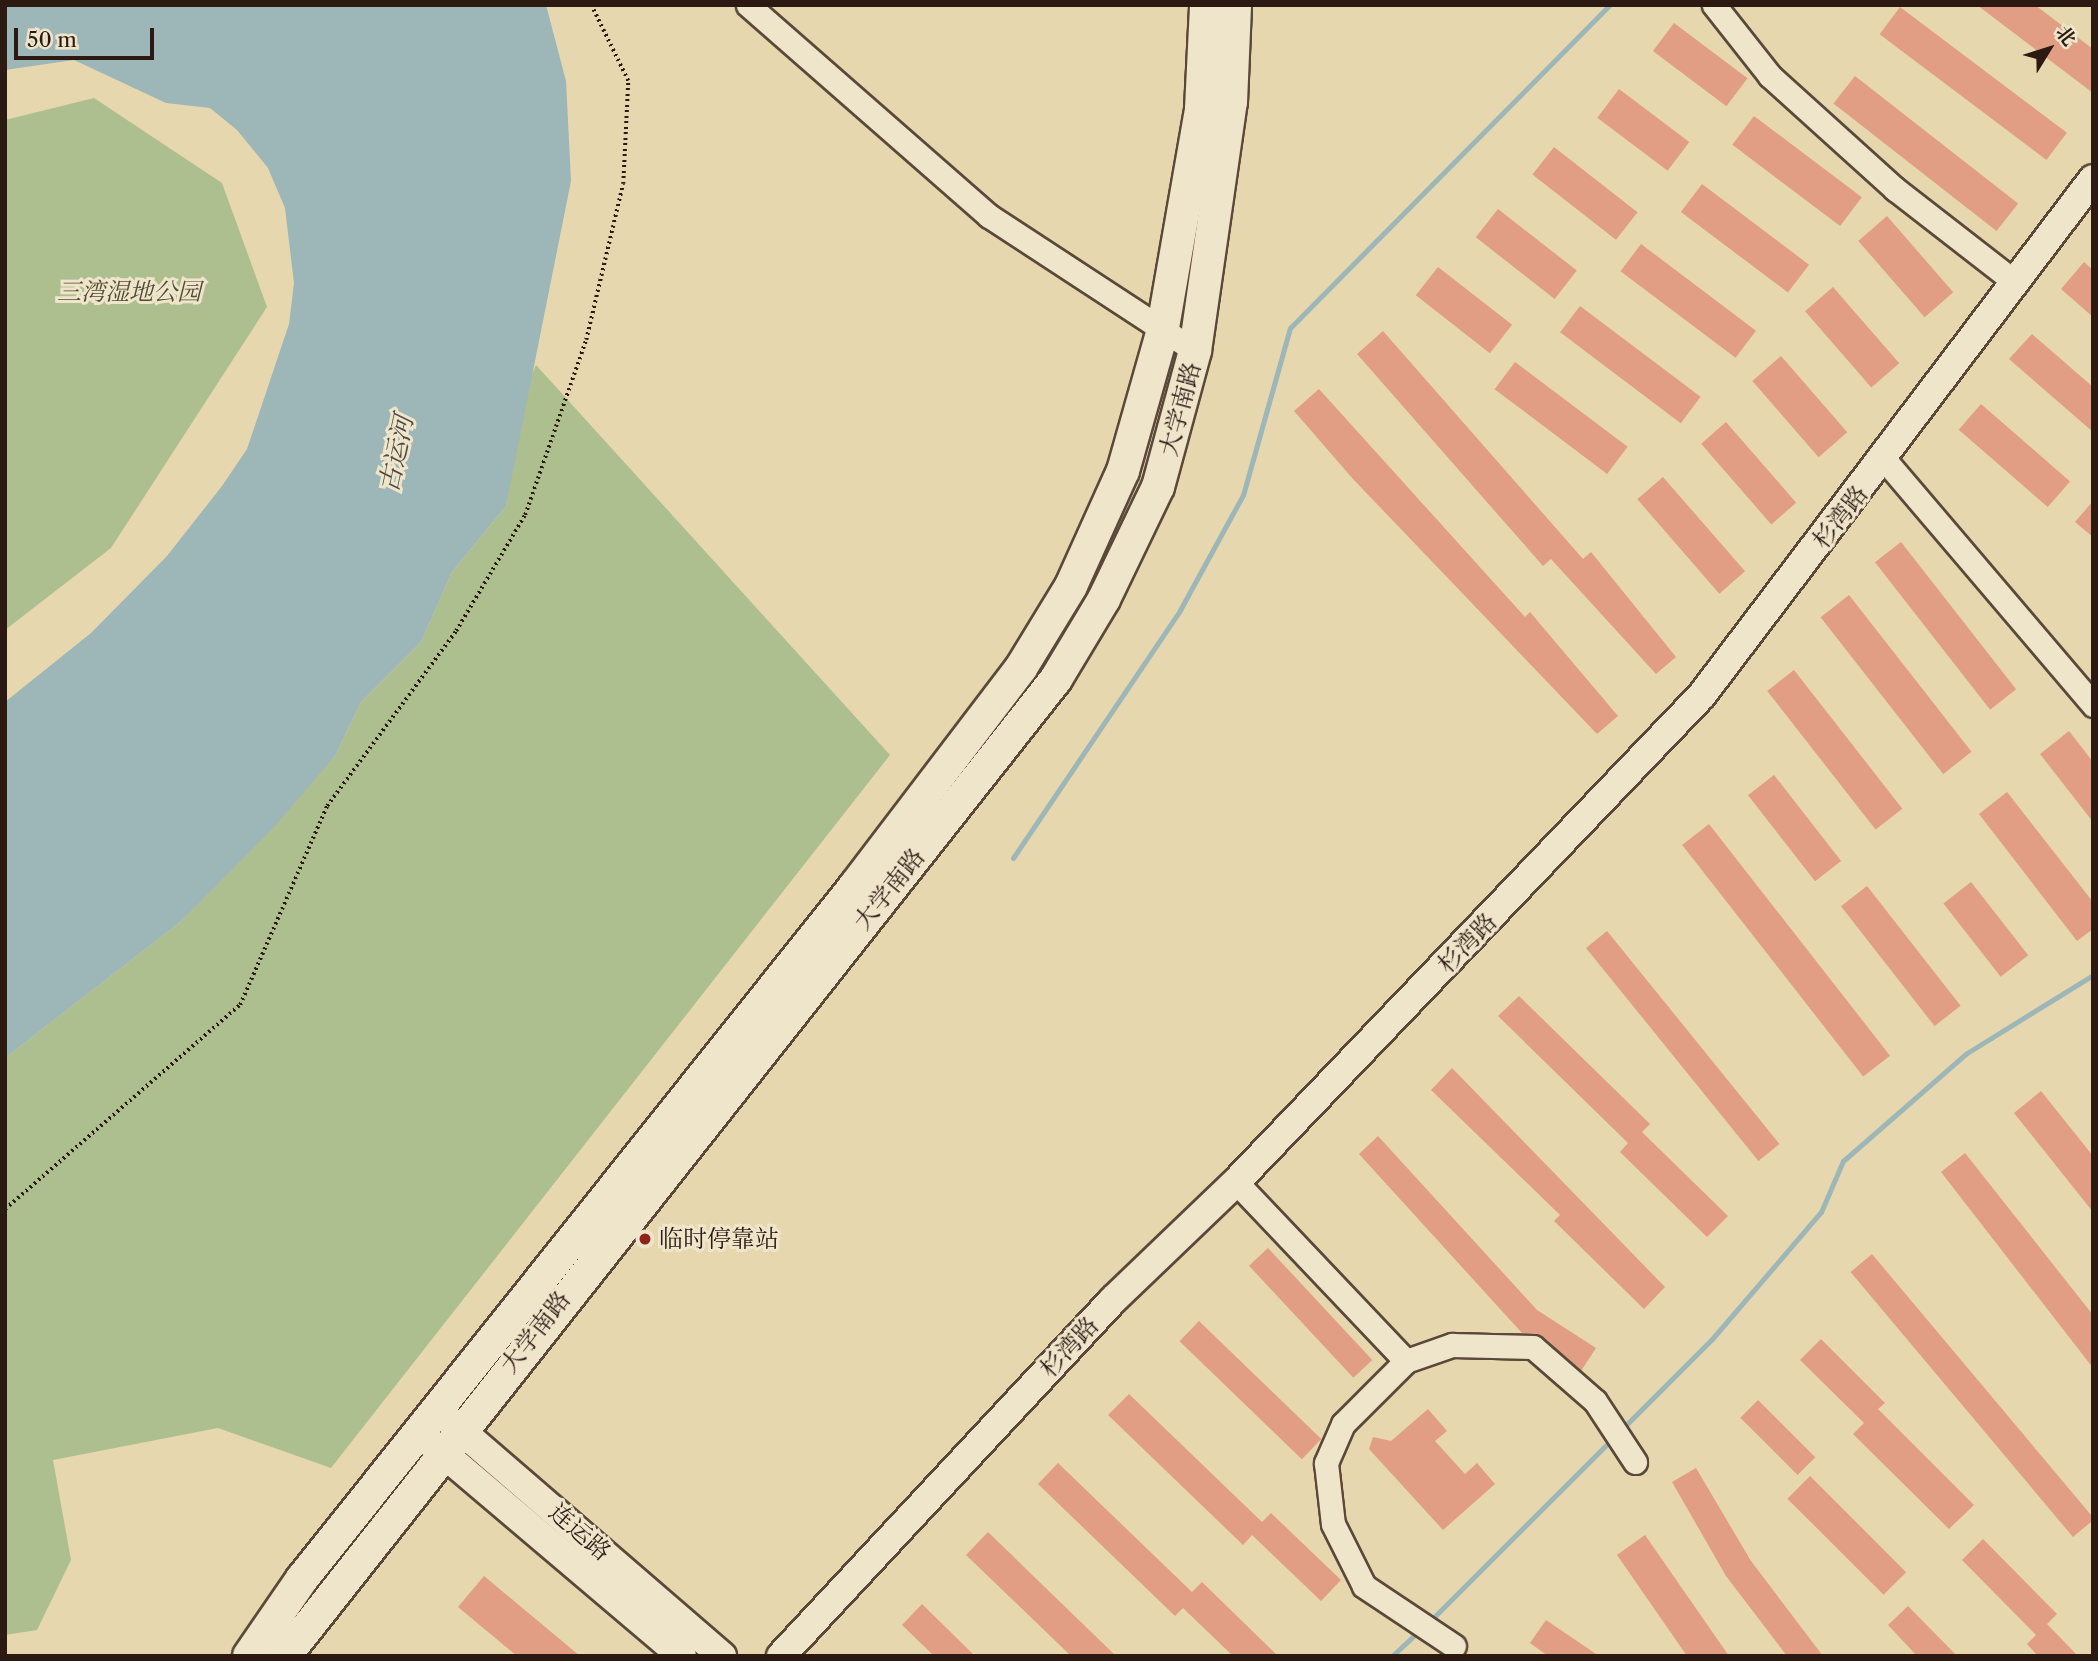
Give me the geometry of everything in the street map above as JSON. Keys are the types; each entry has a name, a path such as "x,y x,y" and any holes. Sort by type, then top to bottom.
{"main road":[{"name":"大学南路","path":"285,1656 439,1430 1021,668 1071,586 1122,471 1162,333 1201,109 1206,5"},
{"name":"大学南路","path":"249,1656 439,1430 1056,679 1158,487 1195,351 1231,102 1235,5"}],"street":[{"path":"748,5 989,216 1162,333 1195,351"},
{"path":"1714,5 1770,76 1895,189 2016,283"},
{"name":"杉湾路","path":"781,1656 1104,1310 1236,1182 1702,695 1884,459 2093,178"},
{"path":"1884,459 2093,705"},
{"path":"1236,1182 1406,1361"},
{"path":"1454,1646 1364,1586 1333,1524 1326,1463 1343,1424 1406,1361 1452,1345 1533,1347 1595,1401 1634,1462"},
{"name":"连运路","path":"439,1430 682,1656"},
{"name":"连运路","path":"439,1430 722,1656"}],"path":[{"path":"5,1209 240,1005 327,806 456,631 525,515 586,340 623,184 628,81 591,5"}],"green space":[{"name":"三湾湿地公园","path":"94,98 222,183 267,307 111,548 5,630 5,120"},
{"path":"536,365 890,755 331,1468 218,1428 53,1460 71,1560 37,1630 5,1635 5,1058 179,923 335,756 361,702 421,642 452,572 506,506 523,395"}],"water":[{"name":"古运河","path":"5,5 546,5 566,81 571,181 506,506 452,572 421,642 361,702 335,756 274,827 179,923 5,1058 5,702 91,633 167,556 222,486 247,449 289,324 294,283 285,208 268,168 237,130 210,108 166,103 74,60 5,70"}],"building":[{"path":"1977,5 2035,5 2093,49 2093,93"},
{"path":"1900,7 2067,133 2046,160 1880,34"},
{"path":"1674,23 1747,78 1726,106 1653,51"},
{"path":"1855,76 2018,203 1997,231 1833,104"},
{"path":"1619,89 1689,142 1668,171 1597,118"},
{"path":"1754,116 1862,197 1840,226 1732,145"},
{"path":"1554,147 1638,212 1616,240 1532,175"},
{"path":"1702,184 1809,265 1788,293 1681,212"},
{"path":"1498,209 1577,271 1555,299 1476,237"},
{"path":"1887,216 1953,292 1925,317 1858,241"},
{"path":"1641,244 1756,331 1736,358 1621,271"},
{"path":"2084,262 2093,270 2093,317 2061,289"},
{"path":"1438,267 1512,325 1490,353 1416,295"},
{"path":"1833,287 1899,363 1871,387 1805,311"},
{"path":"1580,306 1701,397 1681,423 1560,332"},
{"path":"1383,331 1583,559 1591,552 1676,657 1656,674 1551,559 1543,566 1357,354"},
{"path":"2032,334 2093,387 2093,432 2009,359"},
{"path":"1781,356 1847,432 1819,457 1752,381"},
{"path":"1515,362 1628,447 1607,474 1495,389"},
{"path":"1319,389 1525,617 1530,612 1618,716 1597,734 1353,479 1294,411"},
{"path":"1981,404 2070,481 2048,507 1959,430"},
{"path":"1726,422 1796,503 1771,524 1701,444"},
{"path":"1663,477 1745,571 1719,594 1637,499"},
{"path":"2093,501 2093,537 2075,522"},
{"path":"1901,542 2016,689 1990,710 1875,562"},
{"path":"1849,595 1972,752 1943,774 1821,617"},
{"path":"1794,670 1902,809 1876,830 1767,691"},
{"path":"2069,731 2093,762 2093,822 2040,754"},
{"path":"1774,775 1841,861 1815,881 1748,795"},
{"path":"2007,792 2093,902 2093,929 2077,941 1979,814"},
{"path":"1709,824 1890,1056 1863,1077 1682,845"},
{"path":"1971,882 2028,955 2001,977 1943,904"},
{"path":"1867,886 1961,1006 1935,1026 1841,906"},
{"path":"1607,931 1779,1144 1758,1161 1586,948"},
{"path":"1519,996 1650,1124 1642,1132 1728,1216 1707,1237 1620,1152 1628,1143 1498,1016"},
{"path":"1452,1068 1665,1287 1644,1309 1554,1221 1560,1215 1431,1090"},
{"path":"2041,1091 2093,1156 2093,1212 2014,1113"},
{"path":"1378,1136 1537,1310 1596,1348 1581,1371 1542,1336 1522,1333 1359,1154"},
{"path":"1965,1153 2093,1315 2093,1368 1941,1172"},
{"path":"1268,1248 1372,1360 1353,1378 1249,1266"},
{"path":"1872,1254 2093,1517 2073,1537 1851,1272"},
{"path":"1199,1321 1321,1439 1302,1459 1180,1341"},
{"path":"1821,1339 1885,1403 1878,1409 1974,1505 1949,1529 1853,1434 1864,1423 1800,1360"},
{"path":"1129,1394 1262,1522 1271,1513 1341,1580 1321,1601 1252,1535 1243,1545 1108,1415"},
{"path":"1758,1400 1815,1457 1798,1475 1740,1418"},
{"path":"1428,1409 1447,1431 1435,1441 1465,1474 1477,1463 1495,1484 1443,1530 1369,1449 1373,1437 1391,1441"},
{"path":"1058,1463 1192,1592 1202,1582 1278,1656 1233,1656 1183,1608 1175,1616 1038,1484"},
{"path":"1696,1468 1751,1561 1823,1656 1787,1656 1726,1576 1672,1482"},
{"path":"1810,1476 1906,1572 1884,1595 1787,1499"},
{"path":"988,1532 1116,1656 1071,1656 966,1555"},
{"path":"1645,1535 1729,1656 1687,1656 1617,1555"},
{"path":"1983,1539 2057,1614 2047,1624 2078,1656 2038,1656 2027,1644 2036,1635 1962,1560"},
{"path":"484,1576 580,1656 517,1656 458,1607"},
{"path":"922,1604 975,1656 934,1656 902,1625"},
{"path":"1908,1606 1957,1656 1917,1656 1888,1625"},
{"path":"1546,1620 1599,1656 1548,1656 1530,1643"}],"waterway":[{"path":"1013,858 1180,610 1243,495 1290,328 1610,5"},
{"path":"1621,1430 1712,1339 1821,1212 1843,1161 1967,1053 2093,975"},
{"path":"1428,1623 1612,1439"},
{"path":"1392,1656 1421,1629"}],"place":[{"name":"临时停靠站","path":"645,1239"}]}
